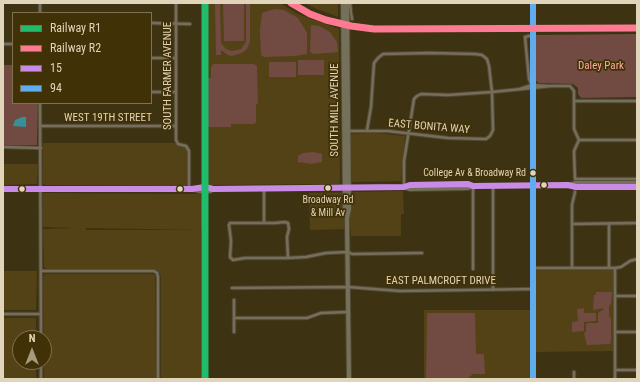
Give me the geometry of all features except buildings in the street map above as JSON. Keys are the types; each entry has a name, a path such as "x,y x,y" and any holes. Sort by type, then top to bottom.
{"main road":[{"name":"SOUTH MILL AVENUE","path":"343,3 347,188"},
{"name":"SOUTH MILL AVENUE","path":"347,3 347,188 345,210 347,218 348,252 349,379"},
{"path":"533,3 534,379"},
{"path":"3,189 191,189 201,187 209,187 213,189 347,188 404,187 410,185 468,184 473,186 534,186 568,185 575,183 637,183"},
{"path":"568,185 576,187 637,187"}],"street":[{"name":"SOUTH FARMER AVENUE","path":"176,3 177,142 180,145 186,146 189,151 191,189"},
{"path":"350,3 350,13 352,19"},
{"path":"152,23 190,24"},
{"path":"529,36 525,37 529,79 533,87"},
{"path":"367,130 371,107 374,63 383,54 430,53 482,55 487,59 489,66 492,92"},
{"path":"152,58 176,58"},
{"path":"404,187 404,161 414,100 417,96 421,94 448,95 550,86 570,86 574,91 574,129 579,140 574,151 575,179 637,179"},
{"path":"152,92 176,92"},
{"name":"EAST BONITA WAY","path":"347,131 388,131 448,138 486,138 490,136 493,130 492,92"},
{"path":"574,101 637,100"},
{"path":"40,104 41,330"},
{"name":"WEST 19TH STREET","path":"40,126 176,126"},
{"path":"579,140 637,140"},
{"path":"3,147 40,148"},
{"path":"473,186 473,269"},
{"path":"493,186 493,290"},
{"path":"264,188 264,224"},
{"path":"572,268 572,205 575,192"},
{"path":"288,258 288,223 230,223 231,241 229,253 231,259 288,258 306,257 326,253 348,252 352,254 422,253"},
{"path":"572,224 637,223"},
{"path":"609,224 609,268"},
{"path":"534,268 615,268 621,267 630,261 637,259"},
{"path":"615,268 615,379"},
{"path":"41,271 154,271 158,277 158,379"},
{"name":"EAST PALMCROFT DRIVE","path":"232,288 348,287 400,291 534,289"},
{"path":"616,296 637,296"},
{"path":"234,300 234,332"},
{"path":"234,318 307,318 321,313 348,312"},
{"path":"3,314 41,314"},
{"path":"616,332 637,332"},
{"path":"616,370 637,370"},
{"path":"574,372 574,379"}],"shaded area":[{"path":"208,3 280,3 298,14 339,29 340,183 207,185"},
{"path":"304,3 338,3 338,17 317,9"},
{"path":"374,133 405,136 401,181 352,182 350,134"},
{"path":"43,143 174,143 185,148 187,151 187,184 185,186 45,185 43,183"},
{"path":"3,164 38,164 37,184 3,185"},
{"path":"403,191 404,214 401,214 401,236 351,236 351,229 310,230 309,193"},
{"path":"43,193 202,194 202,230 86,228 86,230 201,230 201,379 161,379 161,277 156,270 47,269 44,267 43,229 77,228 43,227"},
{"path":"534,268 615,268 616,351 534,352 533,379 424,379 424,310 533,310"},
{"path":"3,271 37,271 36,310 3,310"},
{"path":"45,274 155,275 156,379 44,379 44,370 52,370 52,330 44,330 43,277"},
{"path":"3,318 36,318 36,330 12,330 12,370 36,370 36,379 3,379"}],"green space":[{"path":"215,3 220,3 221,43 226,49 232,51 241,49 246,42 246,3 250,3 250,42 247,49 242,53 232,56 221,50 221,55 216,55"},
{"path":"223,3 244,3 244,41 224,41"},
{"path":"274,9 284,10 298,18 307,33 307,54 264,57 261,55 260,30 262,13"},
{"path":"311,25 319,26 330,32 337,42 338,52 313,54 310,52"},
{"name":"Daley Park","path":"637,34 637,97 581,98 578,94 578,88 573,84 539,83 536,81 536,35"},
{"path":"298,60 324,60 324,75 298,75"},
{"path":"269,62 296,62 296,77 269,77"},
{"path":"213,64 254,64 257,66 258,104 256,104 256,122 254,124 231,124 231,127 208,127 208,78 211,78 211,67"},
{"path":"3,65 12,65 12,104 38,104 37,145 3,145"},
{"path":"314,152 322,154 322,162 312,164 298,162 298,156 303,153"},
{"path":"596,292 612,292 609,307 609,315 611,319 610,344 587,345 584,334 586,331 586,324 598,323 598,313 604,309 593,310 594,295 596,295"},
{"path":"584,308 584,313 596,313 596,321 584,322 584,331 572,332 572,322 578,321 577,309"},
{"path":"427,313 475,313 476,354 484,354 485,374 473,374 469,377 469,379 426,379"}],"water":[{"path":"26,117 26,127 13,126 15,120"}],"rail line":[{"name":"R1","path":"205,3 205,379"},
{"name":"R2","path":"291,3 310,14 326,20 351,26 374,29 637,28"}],"transit line":[{"name":"94","path":"533,3 533,379"},
{"name":"15","path":"3,189 404,187 410,185 468,184 473,186 568,185 576,187 637,187"}],"place":[{"name":"College Av & Broadway Rd","path":"533,173"},
{"name":"Broadway Rd & Mill Av","path":"328,188"}]}
